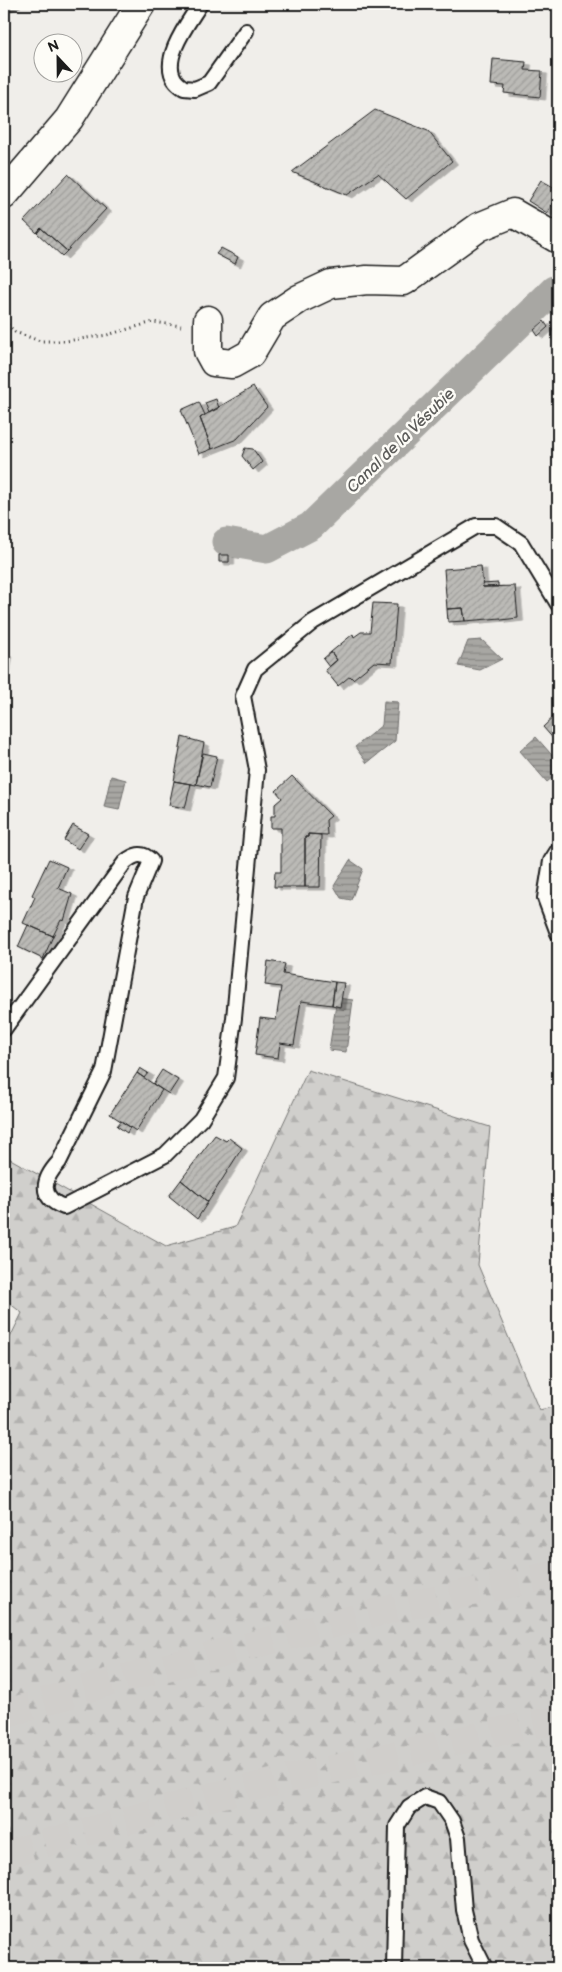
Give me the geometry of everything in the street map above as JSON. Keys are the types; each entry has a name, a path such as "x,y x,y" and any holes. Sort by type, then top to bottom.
{"street":[{"path":"4,194 70,119 141,4"},
{"path":"208,320 208,351 214,362 232,364 250,354 272,317 299,299 331,284 367,280 404,281 479,227 513,213 558,239"}],"lane":[{"path":"200,4 170,58 171,70 175,80 184,88 195,89 210,83 246,31"},
{"path":"4,1029 125,862 139,854 146,856 151,861 136,897 104,1071 59,1162 49,1173 45,1184 46,1194 54,1204 64,1207 165,1154 201,1119 226,1078 234,1018 257,770 243,696 255,669 313,622 476,526 496,526 521,543 558,604"},
{"path":"558,850 551,861 545,898 558,933"},
{"path":"394,1968 397,1826 408,1807 425,1797 440,1802 452,1821 458,1838 466,1918 471,1940 485,1968"}],"path":[{"path":"4,321 15,332 40,341 66,341 107,335 153,322 186,326 208,320"}],"green space":[{"path":"308,1070 490,1127 478,1265 539,1410 558,1406 558,1968 4,1968 4,1350 22,1313 4,1299 4,1153 5,1156 166,1246 235,1227"}],"shaded area":[{"path":"482,640 502,659 480,670 458,666 468,641"},
{"path":"384,701 398,702 395,741 367,763 355,747 382,725"},
{"path":"536,737 558,762 558,773 547,782 520,751"},
{"path":"111,776 126,780 119,810 104,807"},
{"path":"350,860 363,869 351,900 341,898 334,886"},
{"path":"337,998 353,1000 346,1052 329,1050"}],"building":[{"path":"4,4 15,4 4,9"},
{"path":"493,59 526,62 525,70 542,71 540,97 504,93 505,86 491,85"},
{"path":"375,110 428,131 452,161 406,199 378,174 347,195 292,172"},
{"path":"68,174 106,209 67,251 41,228 37,233 24,221"},
{"path":"541,180 558,190 558,195 547,213 528,201"},
{"path":"41,228 67,251 62,256 37,233"},
{"path":"221,248 238,257 235,264 216,254"},
{"path":"544,321 548,327 538,336 534,330"},
{"path":"253,387 267,407 237,439 212,449 200,418"},
{"path":"216,399 219,408 209,413 205,403"},
{"path":"199,402 205,415 200,418 212,449 199,454 181,410"},
{"path":"245,448 253,449 262,462 253,470 242,456"},
{"path":"219,555 229,555 229,562 219,562"},
{"path":"481,566 483,587 515,586 518,618 465,621 463,608 447,609 444,569"},
{"path":"498,583 498,587 483,587 482,584"},
{"path":"373,603 397,604 392,663 374,662 353,679 350,676 338,686 325,670 337,660 331,652 353,634 354,637 361,632 370,632"},
{"path":"463,608 465,621 448,622 447,609"},
{"path":"331,652 337,660 329,667 323,659"},
{"path":"4,654 7,654 4,673"},
{"path":"558,713 558,742 557,743 543,727"},
{"path":"182,737 204,743 196,785 174,781"},
{"path":"203,753 217,756 210,787 196,784"},
{"path":"292,776 331,816 326,820 327,835 308,834 308,837 305,837 305,887 274,887 275,872 281,872 281,828 271,828 271,816 275,816 275,804 282,798 276,791"},
{"path":"174,781 191,784 185,808 169,805"},
{"path":"73,825 88,834 78,849 64,840"},
{"path":"308,834 321,835 320,887 305,887 305,837 308,837"},
{"path":"49,859 67,867 58,888 72,894 64,921 61,920 53,936 23,923 35,897 32,895"},
{"path":"28,925 53,936 43,959 18,947"},
{"path":"268,961 285,964 283,974 335,982 332,1005 301,1001 294,1045 280,1043 278,1058 255,1055 260,1018 276,1020 281,987 265,985"},
{"path":"335,982 344,983 340,1007 332,1005"},
{"path":"140,1068 148,1073 144,1078 137,1073"},
{"path":"162,1070 178,1080 169,1094 153,1084"},
{"path":"137,1073 162,1090 136,1131 110,1114"},
{"path":"121,1121 130,1127 127,1133 117,1126"},
{"path":"215,1135 226,1141 229,1138 242,1148 208,1202 181,1180"},
{"path":"181,1180 208,1202 197,1219 169,1196"}],"waterway":[{"name":"Canal de la Vésubie","path":"226,542 267,549 311,526 554,290"}],"tunnel":[{"path":"4,1714 102,1684 391,1609 558,1574"},
{"path":"4,1855 214,1796 558,1720"}]}
